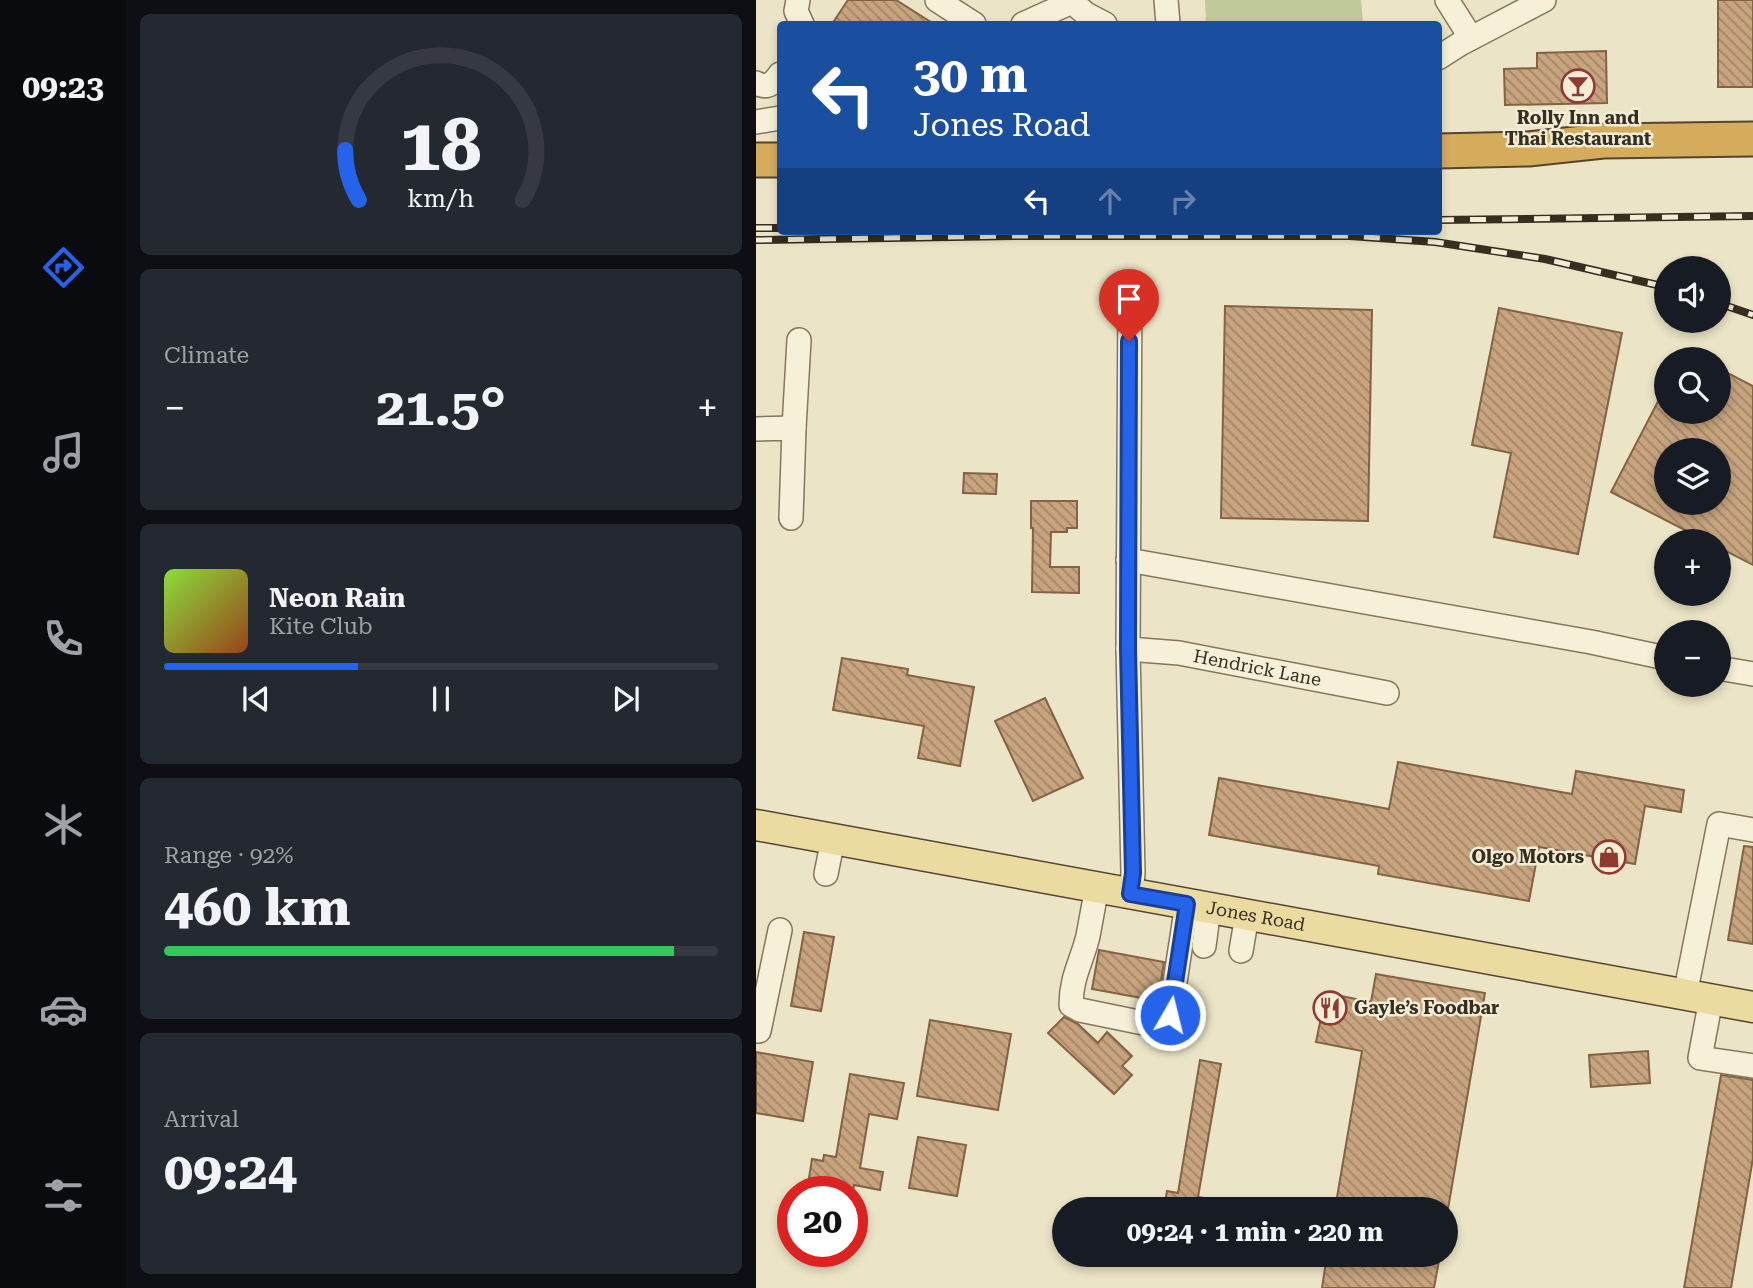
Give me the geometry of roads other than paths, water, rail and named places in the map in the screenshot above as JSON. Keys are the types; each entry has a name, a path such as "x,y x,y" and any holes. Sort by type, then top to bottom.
{"highway":[{"path":"1442,151 1528,149 1603,141 1753,139"},
{"path":"1528,149 1606,162 1753,158"},
{"path":"756,160 777,160"}],"main road":[{"name":"Jones Road","path":"756,825 1753,1007"}],"street":[{"path":"798,0 796,11 801,21"},
{"path":"937,0 969,21"},
{"path":"1166,0 1168,21"},
{"path":"1447,0 1471,38"},
{"path":"1442,56 1544,0"},
{"path":"1030,21 1072,2 1099,21"},
{"path":"756,83 769,86 777,77"},
{"path":"756,122 777,118"},
{"path":"1130,287 1128,649 1133,873 1130,894"},
{"path":"790,519 799,340"},
{"path":"756,429 794,428"},
{"path":"1128,560 1654,655"},
{"name":"Hendrick Lane","path":"1128,649 1179,653 1387,693"},
{"path":"1731,670 1753,674"},
{"path":"1753,830 1720,824 1698,997 1700,1058 1753,1066"},
{"path":"826,874 833,839"},
{"path":"1097,887 1087,939 1080,953 1071,989 1071,1005 1080,1010 1158,1026 1165,1025 1170,1015 1198,906"},
{"path":"1198,906 1203,946"},
{"path":"1241,951 1247,915"},
{"path":"756,1031 759,1031 780,930"}],"railway":[{"path":"1442,220 1753,216"},
{"path":"756,228 777,228"},
{"path":"756,240 1014,236 1350,236 1435,242 1545,259 1654,284"},
{"path":"1731,307 1753,315"}],"place":[{"name":"Rolly Inn and Thai Restaurant","path":"1578,86"},
{"name":"Olgo Motors","path":"1609,857"},
{"name":"Gayle’s Foodbar","path":"1330,1008"}]}
